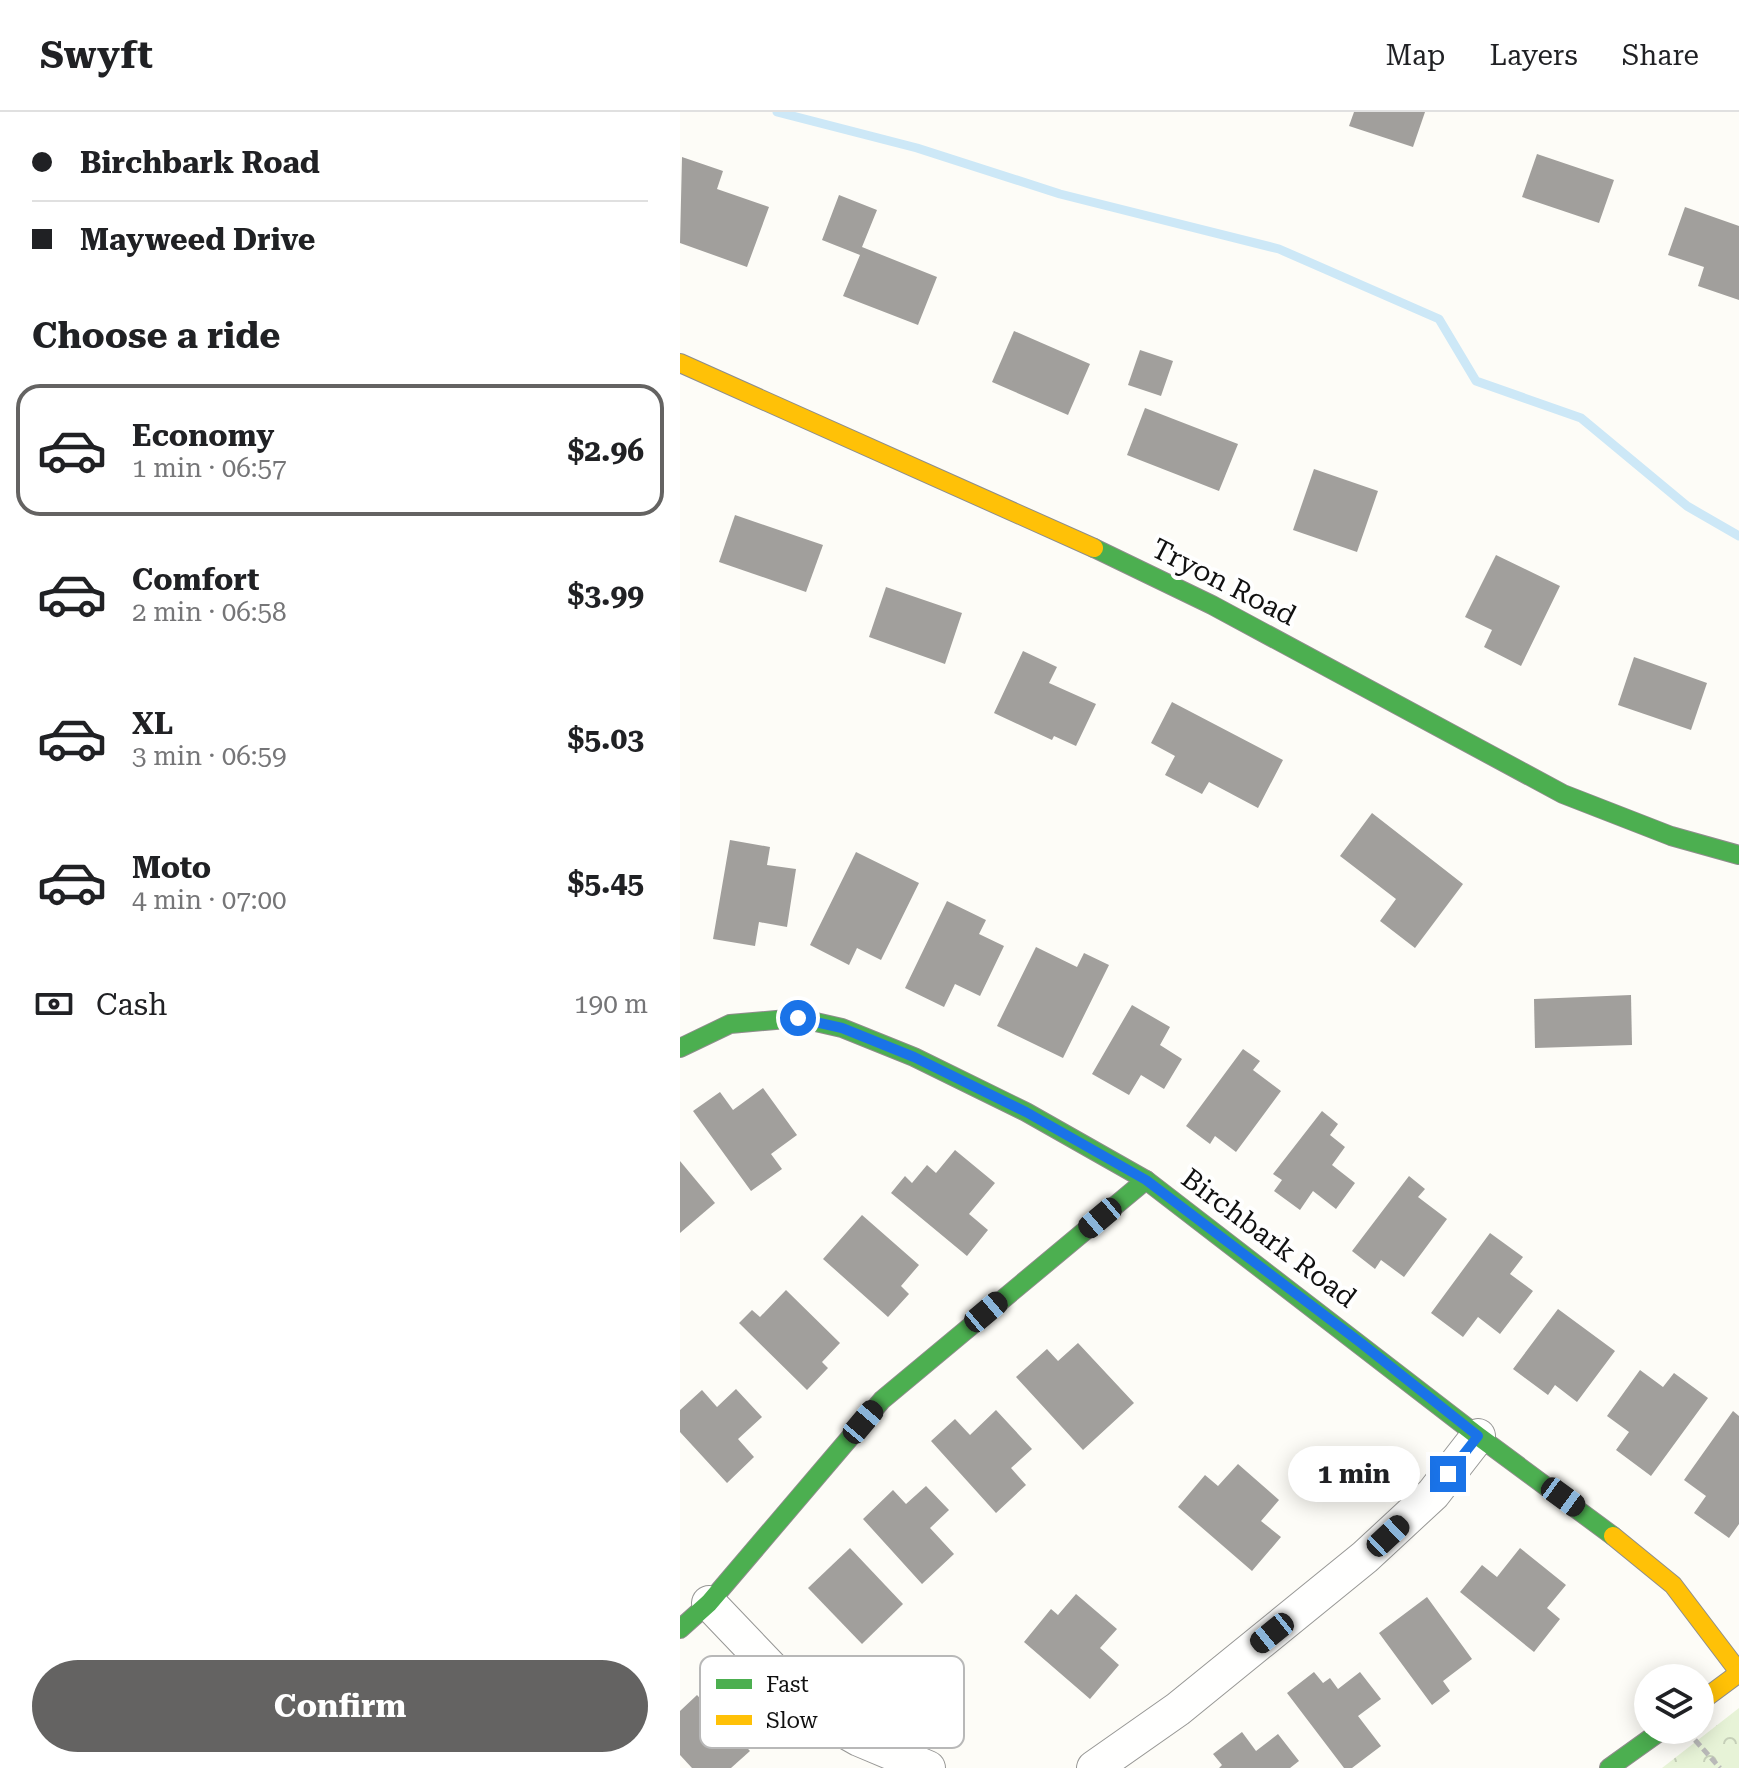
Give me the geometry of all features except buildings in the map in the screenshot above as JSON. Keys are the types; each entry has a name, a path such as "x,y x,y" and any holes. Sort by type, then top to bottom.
{"street":[{"name":"Tryon Road","path":"680,363 757,395 1212,605 1563,794 1671,836 1739,855"},
{"name":"Birchbark Road","path":"680,1048 730,1024 798,1018 842,1028 914,1057 1026,1112 1146,1180 1478,1436 1584,1513 1673,1585 1739,1673"},
{"path":"680,1629 709,1603 882,1400 1146,1180"},
{"path":"1094,1768 1178,1709 1365,1557 1433,1494 1478,1436"},
{"path":"709,1603 760,1656"},
{"path":"1714,1692 1739,1673"},
{"path":"1609,1768 1642,1744"},
{"path":"880,1748 928,1768"}],"path":[{"path":"1699,1744 1720,1768"}],"green space":[{"path":"1739,1708 1739,1768 1662,1768 1693,1744 1714,1744 1714,1727"}],"waterway":[{"path":"777,112 917,148 1060,194 1279,249 1439,319 1476,381 1581,418 1687,506 1739,536"}],"traffic: fast":[{"path":"1094,548 1212,605 1563,794 1671,836 1739,855"},
{"path":"680,1048 730,1024 798,1018 842,1028 914,1057 1026,1112 1146,1180 1613,1536"},
{"path":"680,1629 709,1603 882,1400 1146,1180"},
{"path":"1609,1768 1642,1744"}],"traffic: slow":[{"path":"680,363 1094,548"},
{"path":"1613,1536 1673,1585 1739,1672"},
{"path":"1714,1692 1739,1673"}],"route":[{"path":"798,1018 842,1028 914,1057 1026,1112 1146,1180 1198,1217 1478,1436 1448,1474"}]}
